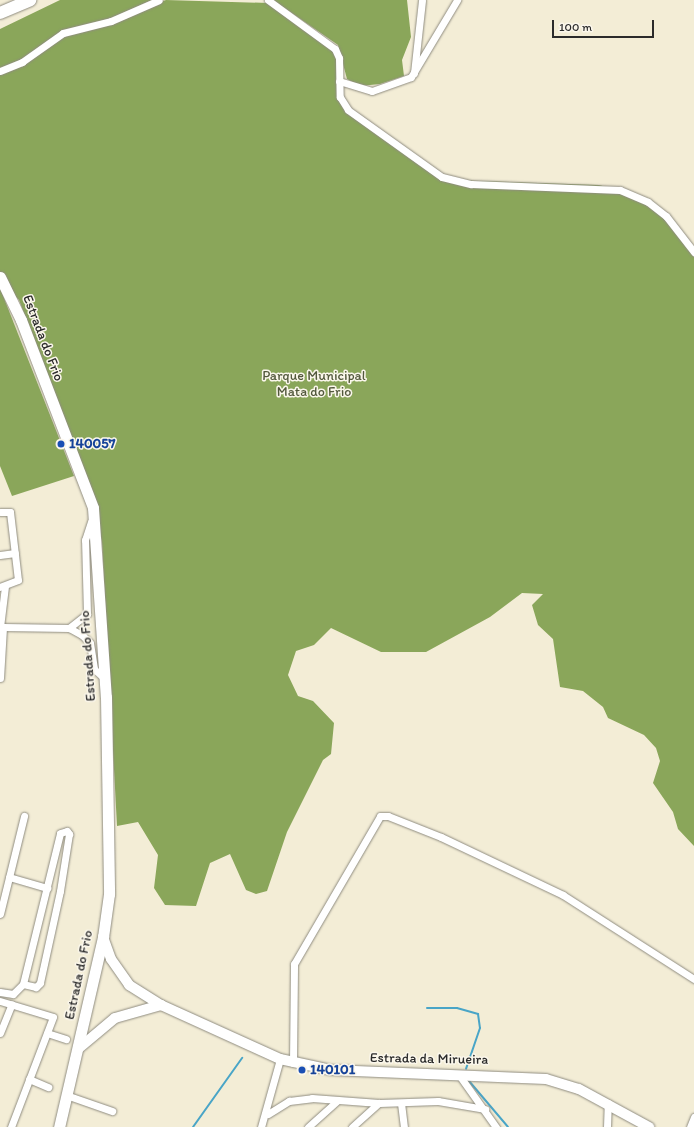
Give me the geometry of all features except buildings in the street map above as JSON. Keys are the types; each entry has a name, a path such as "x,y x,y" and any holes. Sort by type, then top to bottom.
{"highway":[{"path":"0,13 30,0"},
{"path":"0,18 16,7"}],"main road":[{"name":"Estrada do Frio","path":"0,277 21,320 93,514 104,678 110,835 103,937 78,1049"},
{"name":"Estrada da Mirueira","path":"103,937 122,977 161,1005 280,1059 293,1063 338,1071 546,1079 579,1089 608,1103 649,1127"},
{"path":"59,1126 78,1049 115,1018 161,1005"}],"street":[{"path":"0,71 22,62 63,34 111,21 159,0"},
{"path":"268,0 335,49 340,97 348,110 442,177 471,184 620,190 648,202 666,216 694,252"},
{"path":"414,74 422,0"},
{"path":"339,81 372,91 392,87 414,74 457,0"},
{"path":"0,512 10,512 18,580 2,587 0,678"},
{"path":"69,628 87,614 86,540 93,514"},
{"path":"0,555 15,553"},
{"path":"1,627 69,628 90,643 94,668 104,678"},
{"path":"0,914 24,816"},
{"path":"293,1063 294,964 380,816 388,816 441,837 557,892 694,979"},
{"path":"0,992 13,994 23,984 60,832 67,831 60,891 40,983 36,986 23,984"},
{"path":"9,877 47,888"},
{"path":"0,1001 53,1017 11,1127"},
{"path":"0,1033 12,1004"},
{"path":"47,1032 66,1039"},
{"path":"261,1127 268,1114 280,1059"},
{"path":"459,1075 485,1109 496,1127"},
{"path":"29,1079 48,1087"},
{"path":"66,1095 112,1111"},
{"path":"268,1114 296,1099 380,1103 438,1102 485,1109"},
{"path":"308,1127 338,1100"},
{"path":"352,1127 380,1103"},
{"path":"401,1103 404,1127"},
{"path":"607,1127 608,1103"},
{"path":"690,1127 694,1117"}],"green space":[{"path":"60,0 152,0 112,18 63,32 20,61 0,69 0,29"},
{"name":"Parque Municipal Mata do Frio","path":"166,0 268,3 334,48 346,109 449,180 599,185 626,192 662,213 694,254 694,846 678,829 673,812 653,783 660,761 656,748 644,735 608,718 603,707 583,691 560,687 553,639 538,625 532,605 543,594 522,593 490,617 426,652 381,652 331,628 314,645 296,651 288,675 298,696 313,701 334,723 331,754 323,760 287,832 267,891 256,894 246,890 230,854 210,863 196,906 165,905 154,888 158,855 138,822 117,826 102,542 94,500 19,300 0,281 0,74 21,66 55,39"},
{"path":"273,0 407,0 411,37 402,60 404,76 380,84 360,86 347,79 338,45"},
{"path":"0,288 74,476 12,496 0,466"}],"waterway":[{"path":"427,1008 457,1008 478,1014 480,1028 466,1069"},
{"path":"193,1127 242,1058"},
{"path":"469,1081 508,1127"}],"place":[{"name":"140057","path":"61,444"},
{"name":"140101","path":"302,1070"}]}
